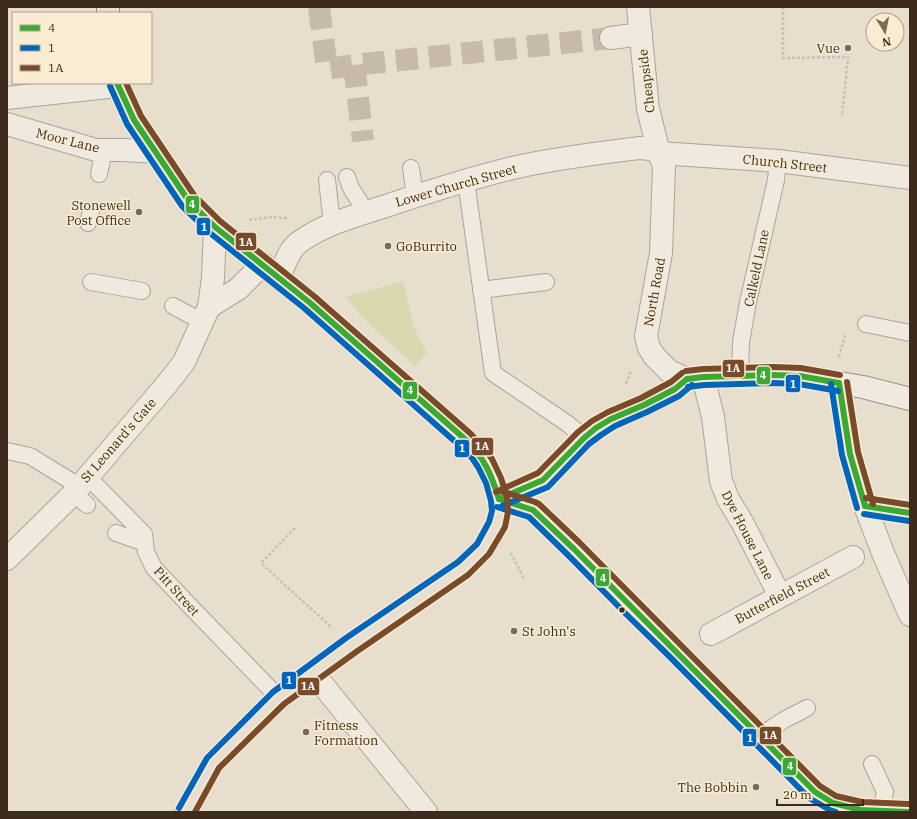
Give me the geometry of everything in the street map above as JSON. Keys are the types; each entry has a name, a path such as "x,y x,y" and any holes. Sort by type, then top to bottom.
{"main road":[{"path":"117,85 134,120 188,200 215,227 309,302 466,440 485,463 493,480 499,499 500,512 497,525 483,549 463,568 351,645 279,698 213,763 186,812"}],"street":[{"name":"Cheapside","path":"638,7 648,109 659,153"},
{"path":"611,38 641,34"},
{"path":"7,98 117,85"},
{"name":"Moor Lane","path":"7,124 96,150 155,152"},
{"name":"Lower Church Street","path":"271,271 288,256 296,244 321,229 366,212 416,196 517,167 562,158 640,148 650,149 659,153"},
{"name":"Church Street","path":"659,153 778,161 910,178"},
{"name":"North Road","path":"659,153 664,166 661,253 646,336 649,348 655,357 669,371 695,378"},
{"name":"St Leonard's Gate","path":"7,559 82,490 184,362 206,314 213,278 215,227"},
{"path":"206,314 238,289 271,271"},
{"path":"499,499 543,480 584,438 596,428 611,419 644,405 695,378 774,375 800,376 910,399"},
{"name":"Dye House Lane","path":"695,378 713,417 722,481 728,499 745,527 780,596"},
{"path":"839,383 850,454 865,506 883,553 910,615"},
{"path":"499,499 533,510 574,549 815,792 833,803 861,810 909,812"},
{"name":"Butterfield Street","path":"711,634 853,557"},
{"path":"313,673 426,812"}],"lane":[{"path":"99,174 104,150"},
{"name":"Calkeld Lane","path":"740,376 741,342 748,302 776,180 778,161"},
{"path":"412,168 416,196"},
{"path":"347,177 351,188 366,212"},
{"path":"327,180 332,224"},
{"path":"466,181 493,373 568,424 584,438"},
{"path":"90,282 142,292"},
{"path":"481,290 546,282"},
{"path":"173,306 206,314"},
{"path":"866,324 910,333"},
{"name":"Pitt Street","path":"7,451 30,456 82,490 144,534 146,552 154,568 279,698"},
{"path":"865,506 910,513"},
{"path":"116,533 145,543"},
{"path":"760,736 784,720 807,708"},
{"path":"872,764 885,792 881,811"}],"path":[{"path":"783,7 783,58 848,57 842,116"},
{"path":"246,221 272,217 293,218"},
{"path":"295,528 261,563 351,645"},
{"path":"511,553 524,579"}],"shaded area":[{"path":"403,281 414,328 427,353 415,366 363,318 346,297"}],"tunnel":[{"path":"319,7 327,69 611,38"},
{"path":"354,65 363,141"}],"transit line":[{"name":"4","path":"117,84 134,120 188,200 215,227 309,302 466,440 473,447 487,467 499,499"},
{"name":"1A","path":"126,84 141,116 194,195 220,221 314,296 471,434 492,459 501,478 507,497 508,512 505,527 489,554 468,575 356,652 284,704 219,768 195,812"},
{"name":"1","path":"110,86 127,124 182,206 210,233 304,308 460,446 472,458 486,483 492,511 489,522 477,544 458,562 346,638 273,692 207,758 179,808"},
{"name":"1A","path":"686,371 703,369 774,367 801,368 840,375"},
{"name":"1A","path":"496,492 538,473 578,432 592,421 608,412 641,398 671,382 682,373"},
{"name":"4","path":"687,379 703,377 774,375 800,376 839,383"},
{"name":"4","path":"499,499 543,480 584,438 596,428 611,419 644,405 675,389 687,379"},
{"name":"1A","path":"847,382 858,452 873,504"},
{"name":"1","path":"688,387 704,385 774,383 799,384 838,391"},
{"name":"4","path":"839,383 850,454 865,506"},
{"name":"1","path":"831,384 842,455 857,508"},
{"name":"1","path":"502,506 548,487 589,444 601,435 615,426 679,396 692,385"},
{"name":"1A","path":"501,491 539,504 580,543 820,786 836,796 862,802 908,804"},
{"name":"1A","path":"866,498 910,505"},
{"name":"4","path":"499,499 533,510 574,549 815,792 833,803 861,810 908,812"},
{"name":"4","path":"865,506 910,513"},
{"name":"1","path":"497,507 529,517 809,798 836,812"},
{"name":"1","path":"864,514 909,521"}],"place":[{"name":"Vue","path":"848,48"},
{"name":"Stonewell Post Office","path":"139,212"},
{"name":"GoBurrito","path":"388,246"},
{"name":"St John's","path":"514,631"},
{"name":"Fitness Formation","path":"306,732"},
{"name":"The Bobbin","path":"756,787"}]}
